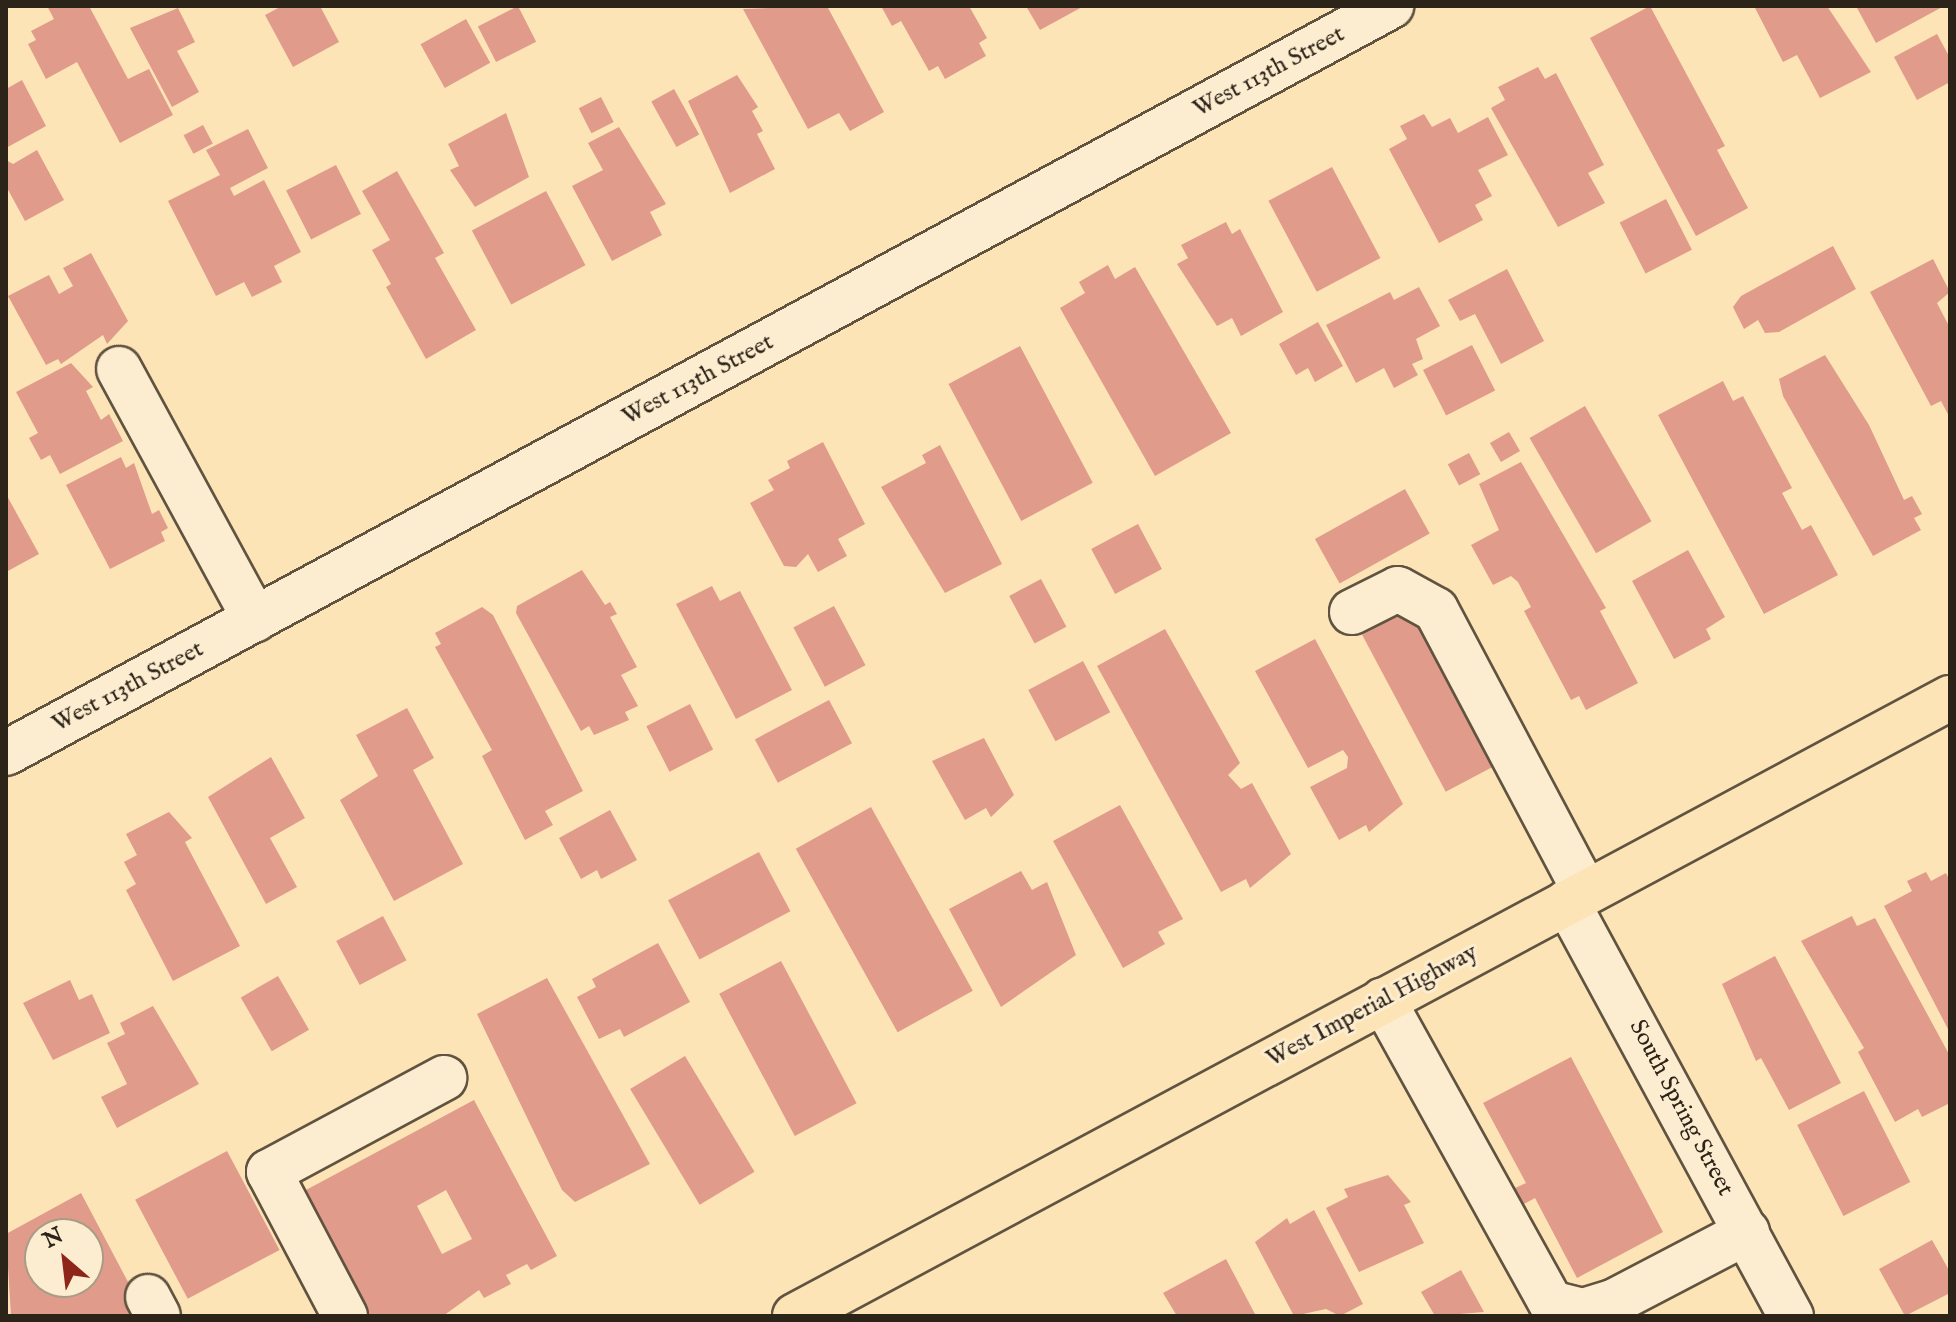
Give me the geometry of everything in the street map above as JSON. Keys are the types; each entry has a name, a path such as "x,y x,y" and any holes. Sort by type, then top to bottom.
{"main road":[{"name":"West Imperial Highway","path":"795,1316 1950,698"}],"street":[{"name":"West 113th Street","path":"7,750 1391,6"},
{"path":"119,369 255,619"},
{"name":"South Spring Street","path":"1352,612 1398,589 1436,610 1576,897 1791,1316"},
{"path":"1383,1000 1551,1303 1583,1311 1615,1301 1747,1232"},
{"path":"345,1316 269,1172 444,1078"}],"building":[{"path":"47,6 89,6 128,79 149,69 173,115 120,143 77,62 46,79 28,44 36,40 31,31 54,19"},
{"path":"282,6 320,6 339,42 293,67 265,15"},
{"path":"518,6 536,42 496,62 478,26"},
{"path":"827,6 884,112 850,131 839,113 808,129 743,9"},
{"path":"881,6 969,6 987,38 979,43 986,56 945,79 938,66 929,71 901,21 892,26"},
{"path":"1026,6 1084,6 1040,30"},
{"path":"1650,6 1725,146 1717,150 1748,208 1696,236 1590,38"},
{"path":"1754,6 1827,6 1871,72 1820,98 1797,55 1783,62"},
{"path":"1856,6 1944,6 1876,43"},
{"path":"178,8 195,42 177,51 199,92 172,107 130,28"},
{"path":"466,19 490,63 445,88 421,44"},
{"path":"1937,34 1950,58 1950,82 1917,100 1894,57"},
{"path":"1538,67 1545,79 1556,73 1604,165 1588,173 1605,203 1558,227 1491,108 1505,100 1498,87"},
{"path":"737,75 758,107 752,111 763,131 757,134 775,169 730,193 688,101"},
{"path":"22,80 46,126 6,148 6,89"},
{"path":"674,89 699,134 676,147 651,102"},
{"path":"601,97 614,122 591,133 579,108"},
{"path":"506,113 529,177 475,207 450,170 459,166 448,144"},
{"path":"1424,114 1432,127 1450,118 1458,133 1488,117 1508,155 1478,170 1492,196 1475,205 1483,220 1439,243 1389,149 1407,139 1400,126"},
{"path":"203,125 213,144 193,154 184,135"},
{"path":"619,127 666,204 650,212 662,235 612,261 572,186 603,170 588,143"},
{"path":"248,129 268,168 230,188 234,196 264,180 301,252 274,266 282,282 252,297 244,282 216,296 168,201 220,175 206,150"},
{"path":"37,150 64,200 25,221 6,186 6,160 13,164"},
{"path":"336,165 361,214 311,239 286,190"},
{"path":"1332,167 1380,258 1317,292 1268,201"},
{"path":"397,171 444,253 435,258 476,330 426,359 386,287 391,284 372,250 390,240 362,191"},
{"path":"546,191 585,265 511,305 472,230"},
{"path":"1666,199 1692,250 1646,273 1620,223"},
{"path":"1226,222 1232,234 1240,229 1283,312 1241,336 1232,318 1217,326 1177,264 1188,258 1181,245"},
{"path":"1833,246 1856,289 1779,332 1765,333 1758,320 1744,329 1733,307 1741,296"},
{"path":"91,253 128,321 107,344 103,335 61,364 58,359 46,365 8,296 49,275 59,294 73,286 63,268"},
{"path":"1933,259 1950,292 1937,303 1950,328 1950,418 1941,401 1931,406 1870,292"},
{"path":"1108,265 1115,279 1135,267 1231,433 1155,476 1060,308 1085,293 1079,282"},
{"path":"1507,269 1544,341 1501,364 1475,314 1460,321 1448,300"},
{"path":"1419,287 1440,326 1416,339 1423,359 1412,364 1418,375 1394,388 1384,368 1356,383 1326,325 1390,292 1394,300"},
{"path":"1318,322 1343,366 1315,382 1308,368 1296,375 1279,344"},
{"path":"1472,345 1495,390 1446,415 1423,370"},
{"path":"1020,346 1093,483 1021,521 948,384"},
{"path":"1825,355 1869,425 1904,500 1912,496 1922,514 1914,518 1921,530 1873,556 1783,396 1779,379"},
{"path":"71,363 93,387 86,391 101,420 109,414 123,441 60,474 50,455 41,460 29,438 38,433 16,392"},
{"path":"1723,381 1733,401 1743,396 1792,488 1782,493 1802,530 1811,525 1838,575 1764,614 1658,415"},
{"path":"1585,406 1652,521 1596,553 1530,438"},
{"path":"1509,432 1520,451 1501,462 1490,443"},
{"path":"823,442 865,524 838,539 847,556 818,572 808,554 796,567 784,566 750,503 774,490 768,480 790,468 787,461"},
{"path":"940,445 1002,564 945,593 881,487 926,463 922,455"},
{"path":"1469,453 1480,474 1459,485 1448,464"},
{"path":"121,457 126,468 134,463 152,514 159,510 168,528 161,532 165,541 110,569 66,485"},
{"path":"1521,462 1606,608 1600,611 1638,683 1586,710 1579,696 1571,700 1524,611 1531,607 1518,582 1511,576 1493,585 1471,545 1499,530 1479,484"},
{"path":"1405,489 1430,534 1340,584 1315,539"},
{"path":"6,494 39,554 6,572"},
{"path":"1138,524 1162,569 1115,594 1091,549"},
{"path":"1688,550 1725,617 1706,629 1711,639 1674,659 1632,581"},
{"path":"582,570 605,605 610,602 617,614 610,617 637,667 621,675 638,706 625,712 629,720 594,735 589,726 581,731 516,613 517,606"},
{"path":"1041,579 1066,627 1035,644 1009,596"},
{"path":"712,586 720,601 740,591 792,690 736,719 676,604"},
{"path":"834,606 865,665 825,687 793,628"},
{"path":"1416,606 1500,763 1446,792 1362,635"},
{"path":"482,607 493,615 583,791 545,811 553,825 525,840 482,756 492,750 435,647 441,644 435,633"},
{"path":"1165,629 1240,763 1228,775 1241,789 1252,783 1291,854 1250,888 1246,879 1221,892 1097,666"},
{"path":"1315,639 1403,804 1369,832 1366,825 1339,840 1310,787 1347,768 1348,757 1343,750 1308,768 1255,671"},
{"path":"1083,661 1110,712 1055,741 1028,690"},
{"path":"829,700 852,743 778,783 755,739"},
{"path":"690,704 713,749 669,772 646,726"},
{"path":"407,708 434,758 413,770 463,864 394,901 340,800 378,776 356,735"},
{"path":"984,738 1014,795 991,817 986,808 965,820 932,761"},
{"path":"271,757 305,818 270,838 297,887 266,904 208,797"},
{"path":"1120,805 1183,919 1158,932 1165,944 1123,968 1053,841"},
{"path":"871,807 973,991 898,1032 796,849"},
{"path":"610,810 637,860 601,879 597,870 581,879 559,838"},
{"path":"169,812 192,838 185,842 240,946 173,981 126,890 136,884 124,862 137,855 126,834"},
{"path":"759,852 790,911 700,960 668,900"},
{"path":"1021,871 1032,890 1047,882 1076,955 1001,1007 949,909"},
{"path":"1926,872 1931,881 1946,873 1950,881 1950,1033 1884,906 1912,891 1907,881"},
{"path":"383,916 406,960 360,985 336,941"},
{"path":"1852,916 1857,926 1875,918 1950,1056 1950,1103 1922,1117 1918,1109 1895,1122 1858,1052 1864,1048 1801,941"},
{"path":"658,943 690,1002 624,1037 620,1029 599,1039 577,997 596,987 592,979"},
{"path":"1775,956 1841,1083 1789,1110 1761,1058 1756,1061 1722,984"},
{"path":"781,961 857,1103 795,1136 719,994"},
{"path":"278,976 309,1030 272,1051 241,998"},
{"path":"547,978 650,1164 575,1202 562,1190 477,1014"},
{"path":"70,980 79,1000 92,994 110,1033 53,1060 23,1003"},
{"path":"153,1006 199,1084 117,1128 101,1097 127,1084 107,1043 125,1034 120,1023"},
{"path":"685,1056 755,1172 700,1205 630,1089"},
{"path":"1571,1057 1663,1232 1577,1278 1535,1198 1522,1205 1513,1189 1526,1183 1483,1103"},
{"path":"1864,1091 1910,1182 1843,1216 1797,1125"},
{"path":"474,1100 557,1256 531,1270 527,1264 506,1275 511,1284 484,1298 479,1290 443,1316 356,1316 322,1242 331,1238 306,1190","holes":["446,1190 472,1239 442,1254 417,1206"]},
{"path":"227,1151 280,1250 188,1299 135,1200"},
{"path":"1388,1175 1411,1202 1404,1205 1424,1243 1359,1272 1326,1208 1348,1197 1344,1189"},
{"path":"81,1193 94,1218 35,1218"},
{"path":"1314,1210 1363,1304 1340,1316 1326,1309 1294,1316 1255,1242 1287,1218 1290,1224"},
{"path":"24,1224 24,1298 104,1298 104,1237 146,1316 11,1316 6,1234"},
{"path":"1932,1240 1950,1272 1950,1293 1905,1316 1879,1269"},
{"path":"1226,1259 1256,1316 1177,1316 1163,1293"},
{"path":"1461,1270 1484,1312 1435,1316 1421,1292"}]}
